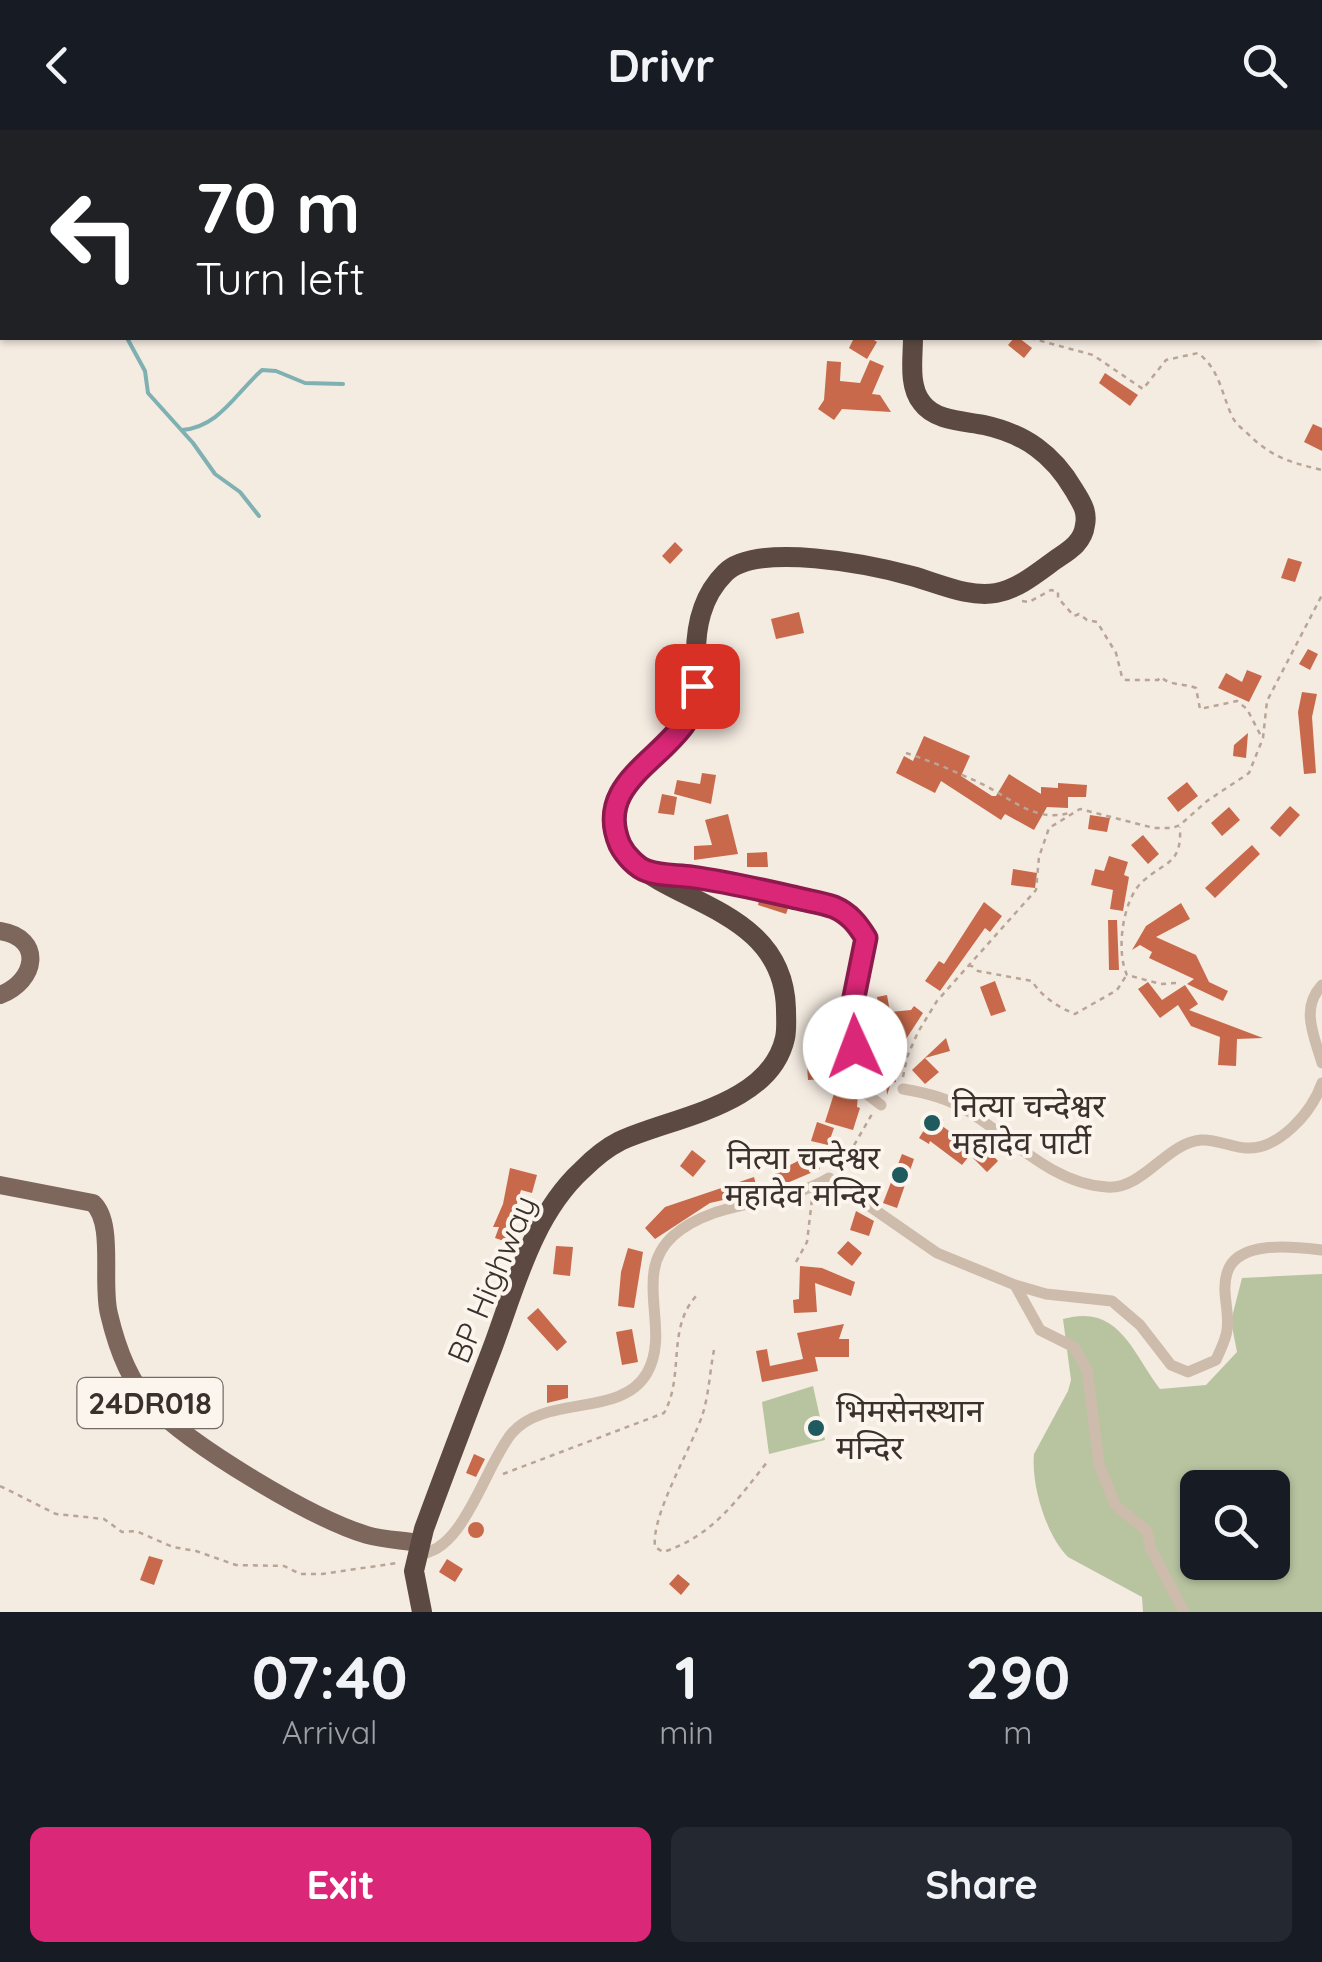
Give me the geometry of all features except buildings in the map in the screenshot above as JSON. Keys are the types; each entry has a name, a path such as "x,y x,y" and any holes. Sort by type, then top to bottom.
{"highway":[{"path":"914,340 914,381 922,404 948,418 1008,431 1046,452 1085,509 1086,524 1079,541 1012,588"},
{"name":"BP Highway","path":"422,1612 415,1587 419,1549 532,1243 558,1196 583,1169 622,1140 692,1117 736,1096 771,1066 785,1039 782,975 761,941 734,918 644,871 622,851 618,838 614,814 625,782 685,726 693,712 697,695 698,619 707,597 728,570 755,558 855,563 969,592 996,593 1012,588"}],"main road":[{"path":"0,931 22,938 30,966 18,988 0,995"},
{"name":"24DR018","path":"0,1186 92,1203 102,1212 104,1284 117,1340 131,1374 149,1402 228,1462 317,1514 368,1535 419,1549"}],"street":[{"path":"644,871 792,897 834,907 854,920 866,938 852,1007 855,1047 868,1095 881,1106"},
{"path":"1322,984 1313,994 1309,1015 1322,1062"},
{"path":"904,1089 925,1092 966,1109 1050,1167 1079,1182 1106,1188 1119,1187 1184,1145 1201,1140 1244,1148 1272,1144 1316,1102 1322,1083"},
{"path":"419,1549 432,1553 449,1538 469,1511 499,1453 526,1420 554,1409 614,1396 642,1380 653,1360 655,1262 674,1235 738,1206 813,1187 828,1178 937,1253 1046,1294 1112,1301 1140,1325 1171,1365 1188,1372 1216,1360 1224,1342 1228,1327 1225,1286 1232,1263 1245,1253 1273,1247 1322,1250"},
{"path":"1015,1285 1040,1330 1074,1347 1087,1370 1099,1464 1115,1506 1147,1531 1151,1548 1184,1612"}],"path":[{"path":"1037,340 1093,355 1143,389 1166,360 1198,352 1210,362 1232,418 1252,438 1272,456 1322,470"},
{"path":"1012,588 1022,601 1029,602 1051,590 1058,592 1058,598 1074,616 1079,614 1097,622 1116,653 1126,680 1161,678 1169,684 1196,688 1200,709 1237,701 1247,709 1263,738"},
{"path":"906,753 1053,818 1093,810 1154,828 1180,825 1249,772 1263,738 1267,701 1322,595"},
{"path":"1313,614 1322,618"},
{"path":"904,1089 906,1058 937,1001 1036,890 1039,858 1049,828 1075,811"},
{"path":"1176,983 1161,984 1127,975 1122,965 1122,948 1130,904 1140,883 1173,861 1181,841 1180,825"},
{"path":"969,964 978,971 1032,981 1061,1008 1075,1014 1117,990 1127,975"},
{"path":"828,1178 853,1147 868,1118 881,1106"},
{"path":"796,1262 807,1242 813,1187"},
{"path":"714,1350 704,1409 653,1535 655,1546 663,1552 684,1546 727,1514 768,1460"},
{"path":"0,1486 56,1514 104,1520 122,1532 136,1531 173,1547 236,1565 284,1566 300,1574 322,1574 400,1562 419,1549"}],"green space":[{"path":"1322,1274 1322,1612 1143,1612 1142,1597 1068,1557 1047,1523 1038,1494 1034,1454 1071,1380 1063,1319 1082,1316 1111,1324 1132,1346 1160,1389 1206,1385 1237,1352 1231,1321 1242,1278"},
{"path":"813,1386 825,1440 769,1454 762,1402"}],"waterway":[{"path":"128,340 145,371 148,393 215,474 240,492 259,516"},
{"path":"182,430 195,428 216,416 262,370 276,371 305,383 343,384"}],"place":[{"name":"नित्या चन्देश्वर महादेव पार्टी","path":"932,1123"},
{"name":"नित्या चन्देश्वर महादेव मन्दिर","path":"900,1175"},
{"name":"भिमसेनस्थान मन्दिर","path":"816,1428"}],"route":[{"path":"697,686 693,712 685,726 625,782 617,797 614,814 622,851 644,871 792,897 834,907 854,920 866,938 852,1007 855,1047"}]}
